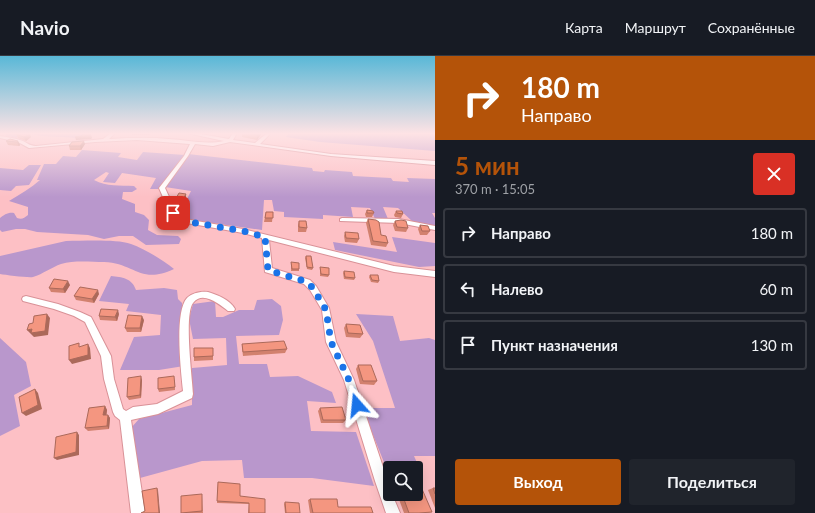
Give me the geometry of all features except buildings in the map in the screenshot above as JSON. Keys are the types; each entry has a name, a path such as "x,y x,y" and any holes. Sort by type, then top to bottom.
{"street":[{"path":"185,154 162,188 173,213 184,221 243,231 394,269 435,274"},
{"path":"326,154 435,163"},
{"path":"342,220 399,222 435,228"},
{"path":"265,237 268,270 307,282 313,288 326,310 331,342 349,380 381,481 393,513"},
{"path":"125,417 133,413 158,409 188,394 185,337 186,312 188,303 195,296 209,295 231,309"},
{"path":"26,299 55,306 77,314 88,320 106,356 109,379 119,412 125,417 138,513"}],"shaded area":[{"path":"78,154 120,154 118,157 137,160 141,154 185,155 159,189 150,189 156,178 122,173 115,183 103,182 109,173 106,172 94,180 109,185 134,186 137,189 132,192 123,192 122,199 135,204 135,212 144,215 149,220 148,230 157,235 178,236 181,239 179,244 146,245 133,236 119,236 104,239 88,235 37,232 25,229 2,232 0,230 0,218 5,215 14,213 17,218 20,219 28,215 28,207 9,201 40,180 37,180 44,164 56,164 63,156 76,157"},
{"path":"188,154 312,168 313,171 324,172 325,170 352,172 353,176 391,178 393,181 409,182 407,178 435,179 435,213 432,213 435,218 435,226 413,222 398,208 383,207 388,219 375,219 370,208 351,207 353,217 323,215 323,219 284,217 284,212 274,211 272,200 264,200 262,230 185,219 179,215 191,191 165,187"},
{"path":"29,165 41,165 29,185 16,186 11,191 0,190 0,168 23,170"},
{"path":"392,237 435,243 435,266 419,267 335,250 333,242 397,252"},
{"path":"66,241 125,242 154,255 174,269 153,275 138,272 115,263 77,262 61,264 33,277 0,274 0,256"},
{"path":"111,276 126,279 132,283 136,290 164,288 177,290 178,299 182,303 184,366 159,370 120,370 134,337 160,335 161,315 126,311 129,304 99,301"},
{"path":"272,299 281,306 283,320 279,335 236,336 239,364 267,364 270,377 298,376 332,392 336,403 307,401 311,431 356,432 374,486 312,478 244,478 242,460 202,461 140,478 131,428 139,419 192,405 192,368 227,365 226,338 193,339 189,319 193,304 215,301 216,317 223,317 239,310 254,310 257,300"},
{"path":"356,314 393,316 400,341 429,338 435,340 435,456 414,456 416,461 384,461 362,408 395,408 373,341"},
{"path":"0,338 26,362 31,386 14,395 20,426 0,436"}],"route":[{"path":"173,213 184,221 243,231 265,237 268,270 307,282 313,288 326,310 331,342 349,380 357,405"}]}
